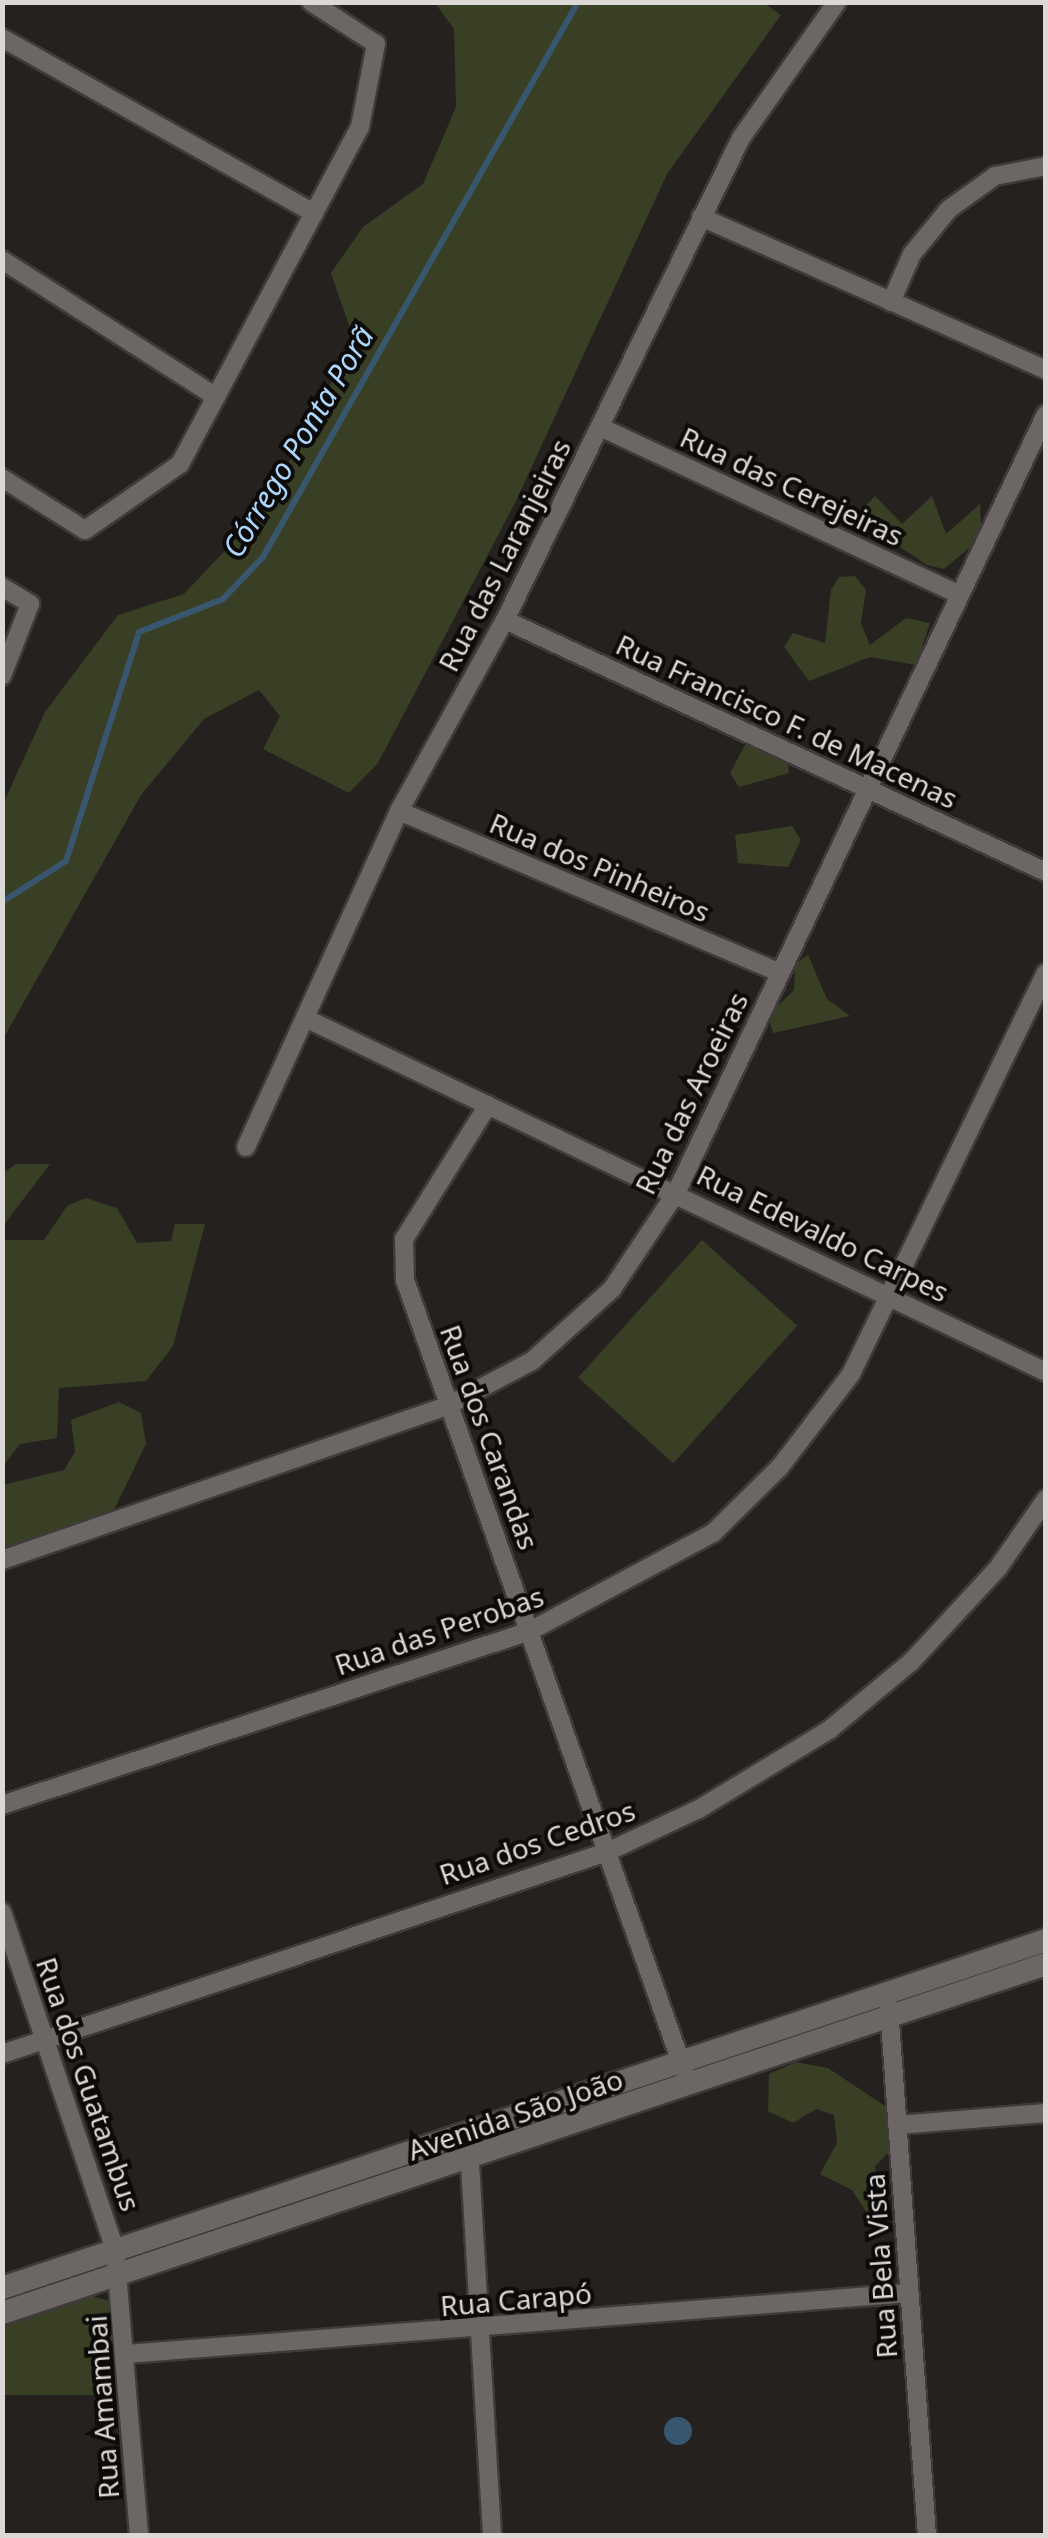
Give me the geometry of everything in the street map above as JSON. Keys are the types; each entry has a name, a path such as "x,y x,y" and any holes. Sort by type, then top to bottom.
{"street":[{"path":"2,478 86,530 180,464 360,127 376,44 311,2"},
{"name":"Rua das Laranjeiras","path":"246,1147 399,811 504,620 701,217 783,69 838,2"},
{"path":"2,38 314,213"},
{"path":"891,302 912,254 949,209 995,176 1046,166"},
{"path":"701,217 1046,370"},
{"path":"2,260 216,397"},
{"name":"Rua das Aroeiras","path":"2,1560 447,1406 576,1327 676,1193 1046,414"},
{"name":"Rua das Cerejeiras","path":"600,427 960,595"},
{"path":"2,587 30,604 2,676"},
{"name":"Rua Francisco F. de Macenas","path":"504,620 1046,872"},
{"name":"Rua dos Pinheiros","path":"399,811 780,973"},
{"name":"Rua das Perobas","path":"2,1806 530,1631 713,1533 780,1467 851,1374 892,1297 1046,973"},
{"name":"Rua Edevaldo Carpes","path":"305,1018 1046,1372"},
{"name":"Rua dos Carandas","path":"488,1105 400,1254 447,1406 530,1631 688,2086"},
{"name":"Rua dos Cedros","path":"2,2054 607,1852 829,1730 948,1624 1046,1499"},
{"name":"Rua dos Guatambus","path":"2,1912 120,2274"},
{"name":"Avenida São João","path":"2,2288 1046,1940"},
{"name":"Avenida São João","path":"2,2314 469,2163 1046,1964"},
{"name":"Rua Bela Vista","path":"888,1992 926,2536"},
{"path":"897,2125 1046,2113"},
{"path":"469,2134 492,2536"},
{"path":"289,2193 299,2217"},
{"name":"Rua Amambai","path":"120,2274 140,2536"},
{"name":"Rua Carapó","path":"126,2354 480,2330 909,2292"}],"green space":[{"path":"435,3 764,3 781,15 667,174 515,503 378,763 349,793 263,749 280,716 259,690 204,719 141,795 3,1039 3,804 45,712 118,615 184,594 263,510 354,340 331,273 363,227 423,184 456,107 454,29"},
{"path":"875,496 902,524 932,496 946,534 980,504 982,537 944,569 927,565 855,517"},
{"path":"855,576 866,590 861,623 870,645 906,618 930,623 916,665 870,657 809,681 784,647 793,633 825,643 831,590 839,577"},
{"path":"746,743 785,744 789,773 739,787 730,773"},
{"path":"792,826 801,840 788,867 738,863 735,835"},
{"path":"808,955 827,999 850,1016 773,1033 768,1015 794,990 795,964"},
{"path":"16,1164 50,1164 3,1226 3,1173"},
{"path":"86,1198 117,1208 137,1243 171,1241 175,1224 205,1224 173,1346 146,1381 59,1388 57,1438 20,1444 3,1466 3,1240 44,1240 67,1206"},
{"path":"702,1240 797,1326 673,1463 578,1377"},
{"path":"119,1402 141,1413 146,1444 111,1516 3,1555 3,1485 64,1470 75,1452 71,1420"},
{"path":"796,2062 828,2068 888,2108 895,2146 875,2166 879,2194 867,2213 852,2190 820,2174 837,2143 834,2115 816,2109 793,2123 768,2111 769,2074"},
{"path":"87,2295 114,2302 109,2395 3,2395 3,2323"}],"water":[{"path":"678,2417 688,2421 692,2431 688,2441 678,2445 668,2441 664,2431 668,2421"}],"waterway":[{"name":"Córrego Ponta Porã","path":"2,902 66,861 139,632 223,599 263,557 578,2"}]}
